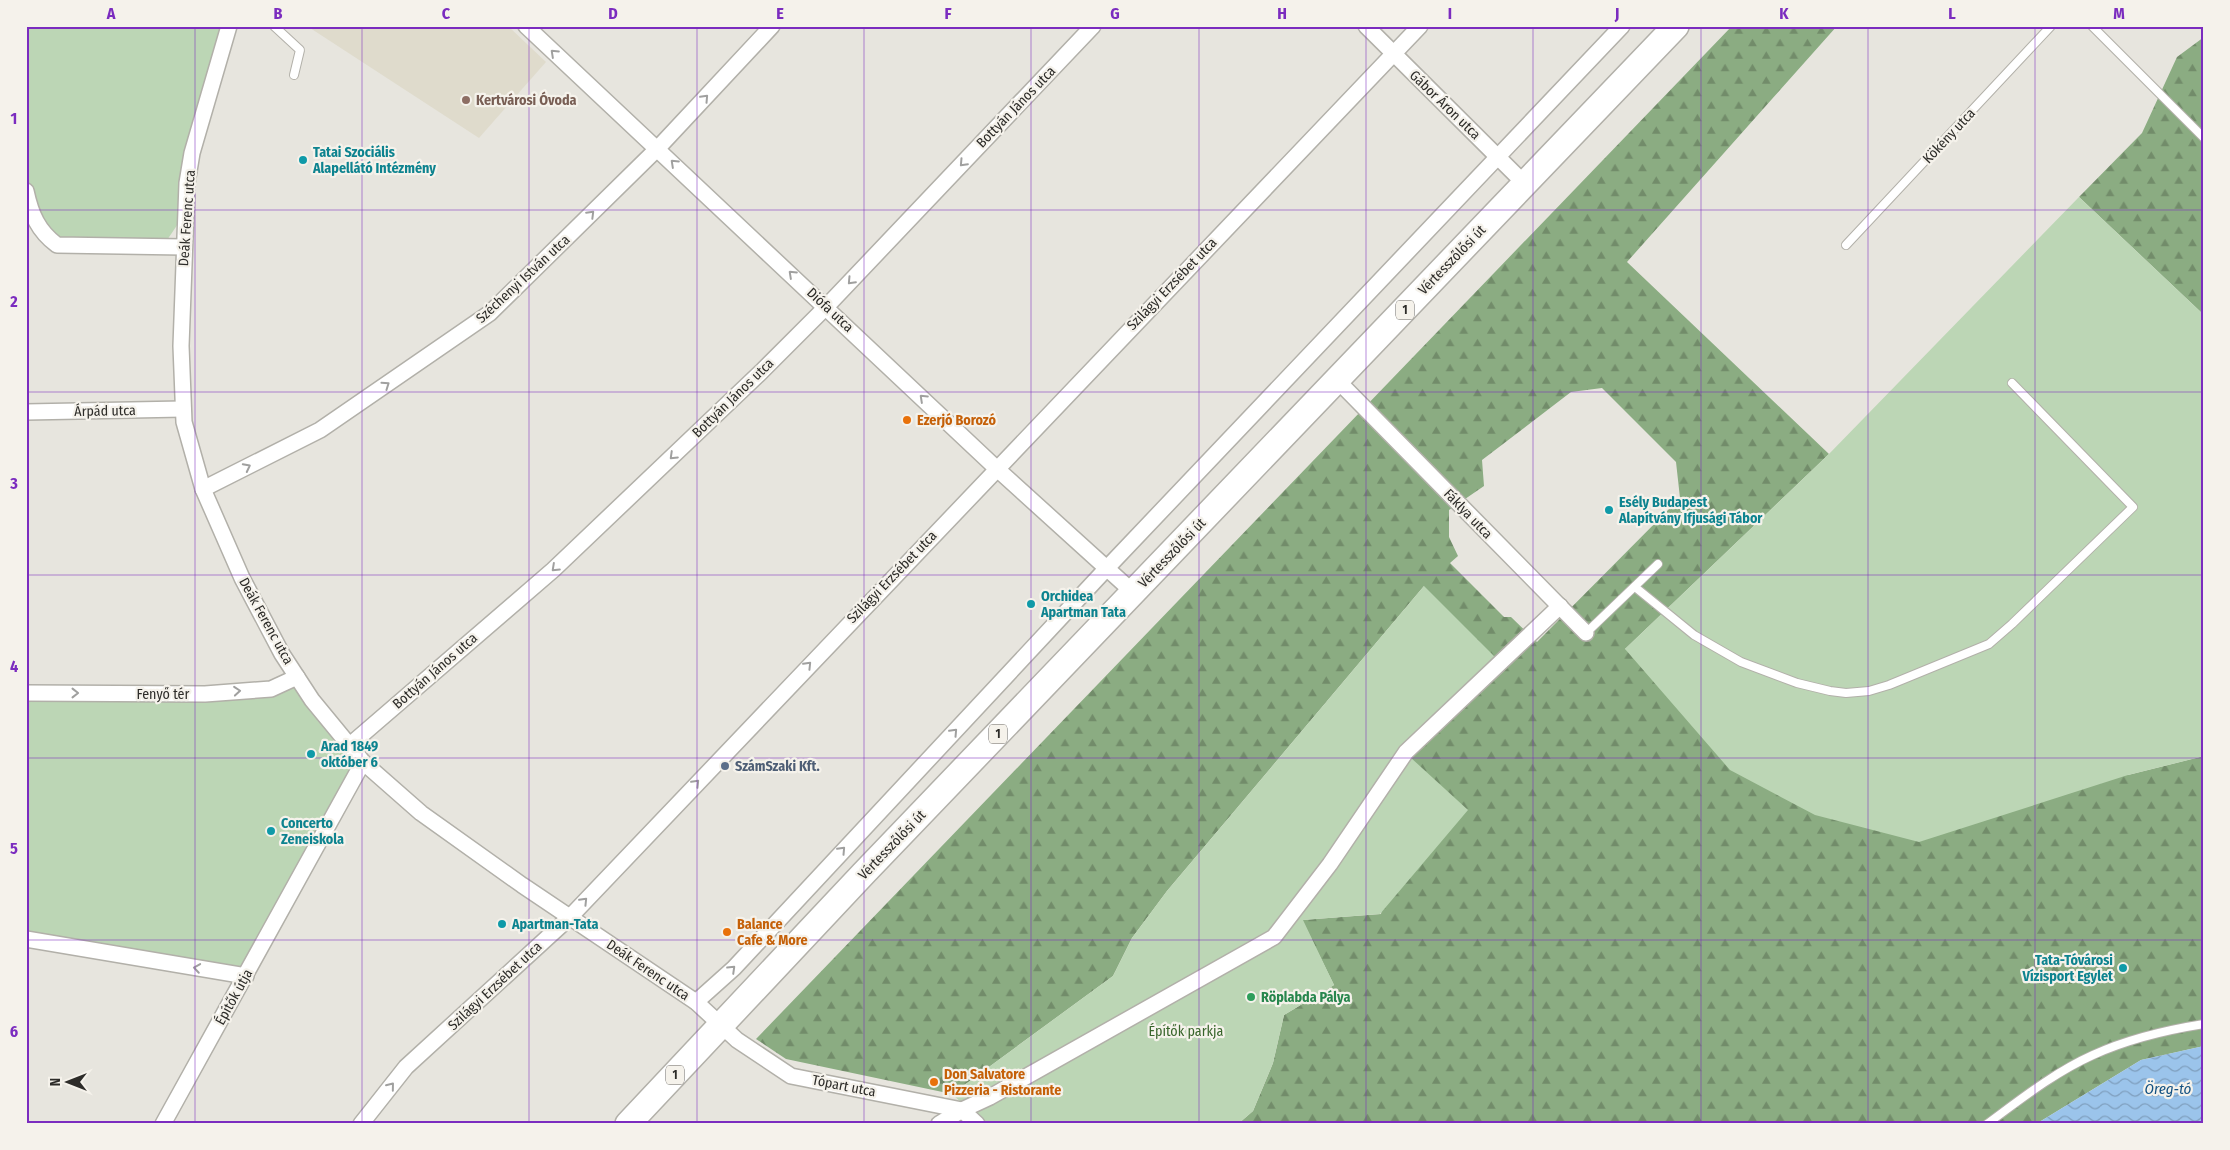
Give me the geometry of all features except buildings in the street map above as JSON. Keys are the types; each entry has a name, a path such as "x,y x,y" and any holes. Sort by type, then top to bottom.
{"main road":[{"name":"Vértesszőlősi út","path":"628,1124 863,874 1338,381 1676,26"}],"street":[{"name":"Deák Ferenc utca","path":"229,26 192,154 187,184 181,346 183,409 189,445 203,489 254,602 312,700 363,762 421,812 570,917 696,1002 721,1026"},
{"name":"Diófa utca","path":"526,26 658,148 996,468 1134,593"},
{"name":"Széchenyi István utca","path":"203,489 320,430 490,313 658,148 772,26"},
{"name":"Bottyán János utca","path":"350,745 552,570 754,379 826,307 1094,26"},
{"name":"Gábor Áron utca","path":"1366,26 1392,54 1525,184"},
{"name":"Szilágyi Erzsébet utca","path":"361,1124 406,1067 570,917 996,468 1420,26"},
{"path":"696,1002 734,968 1107,568 1622,26"},
{"path":"26,191 34,220 45,236 57,245 184,247"},
{"name":"Fáklya utca","path":"1338,381 1586,633"},
{"name":"Árpád utca","path":"26,412 183,409"},
{"path":"939,1124 1274,937 1330,864 1406,752 1560,606"},
{"name":"Fenyő tér","path":"26,693 205,694 271,689 297,677"},
{"name":"Építők útja","path":"163,1124 363,762"},
{"path":"26,939 246,976"},
{"name":"Tópart utca","path":"721,1026 752,1051 791,1076 962,1110"},
{"path":"962,1110 977,1124"}],"lane":[{"path":"274,26 300,50 294,75"},
{"name":"Kökény utca","path":"1846,245 2052,26"},
{"path":"2092,26 2204,138"},
{"path":"1635,587 1694,635 1741,662 1797,683 1830,691 1858,692 1889,686 1989,644 2133,507 2012,383"},
{"name":"Fáklya utca","path":"1586,633 1658,564"},
{"path":"1987,1124 2047,1081 2092,1055 2122,1043 2204,1024"}],"shaded area":[{"name":"Kertvárosi Óvoda","path":"307,26 508,26 546,62 479,138"}],"green space":[{"path":"26,26 229,26 186,212 163,246 57,245 26,191"},
{"path":"1732,26 1837,26 1627,262 1829,454 1625,649 2128,775 2204,756 2204,1046 2141,1060 2036,1124 1238,1124 1253,1111 1273,1063 1284,1015 1334,985 1302,920 1381,914 1410,757 1424,586 1167,891 1132,938 1113,976 952,1094 786,1059 756,1039","holes":["1602,388 1676,462 1680,498 1537,642 1511,617 1504,617 1450,563 1458,556 1449,537 1449,510 1484,486 1482,460 1571,392"]},
{"path":"2204,37 2204,315 2079,197 2142,133 2177,57"},
{"path":"2079,197 2204,315 2204,756 2128,775 1919,842 1815,815 1730,770 1625,649 1829,454"},
{"name":"Építők parkja","path":"1424,586 1500,662 1410,757 1468,810 1380,914 1303,920 1334,985 1284,1015 1273,1063 1253,1111 1238,1124 985,1124 952,1094 1113,976 1132,938 1167,891"},
{"path":"297,677 363,762 246,976 26,939 26,693 205,694"}],"water":[{"name":"Öreg-tó","path":"2204,1046 2204,1124 2036,1124 2141,1060"}],"place":[{"name":"Kertvárosi Óvoda","path":"466,100"},
{"name":"Tatai Szociális Alapellátó Intézmény","path":"303,160"},
{"name":"Ezerjó Borozó","path":"907,420"},
{"name":"Esély Budapest Alapítvány Ifjusági Tábor","path":"1609,510"},
{"name":"Orchidea Apartman Tata","path":"1031,604"},
{"name":"Arad 1849 október 6","path":"311,754"},
{"name":"SzámSzaki Kft.","path":"725,766"},
{"name":"Concerto Zeneiskola","path":"271,831"},
{"name":"Apartman-Tata","path":"502,924"},
{"name":"Balance Cafe & More","path":"727,932"},
{"name":"Tata-Tóvárosi Vízisport Egylet","path":"2123,968"},
{"name":"Röplabda Pálya","path":"1251,997"},
{"name":"Don Salvatore Pizzeria - Ristorante","path":"934,1082"}]}
